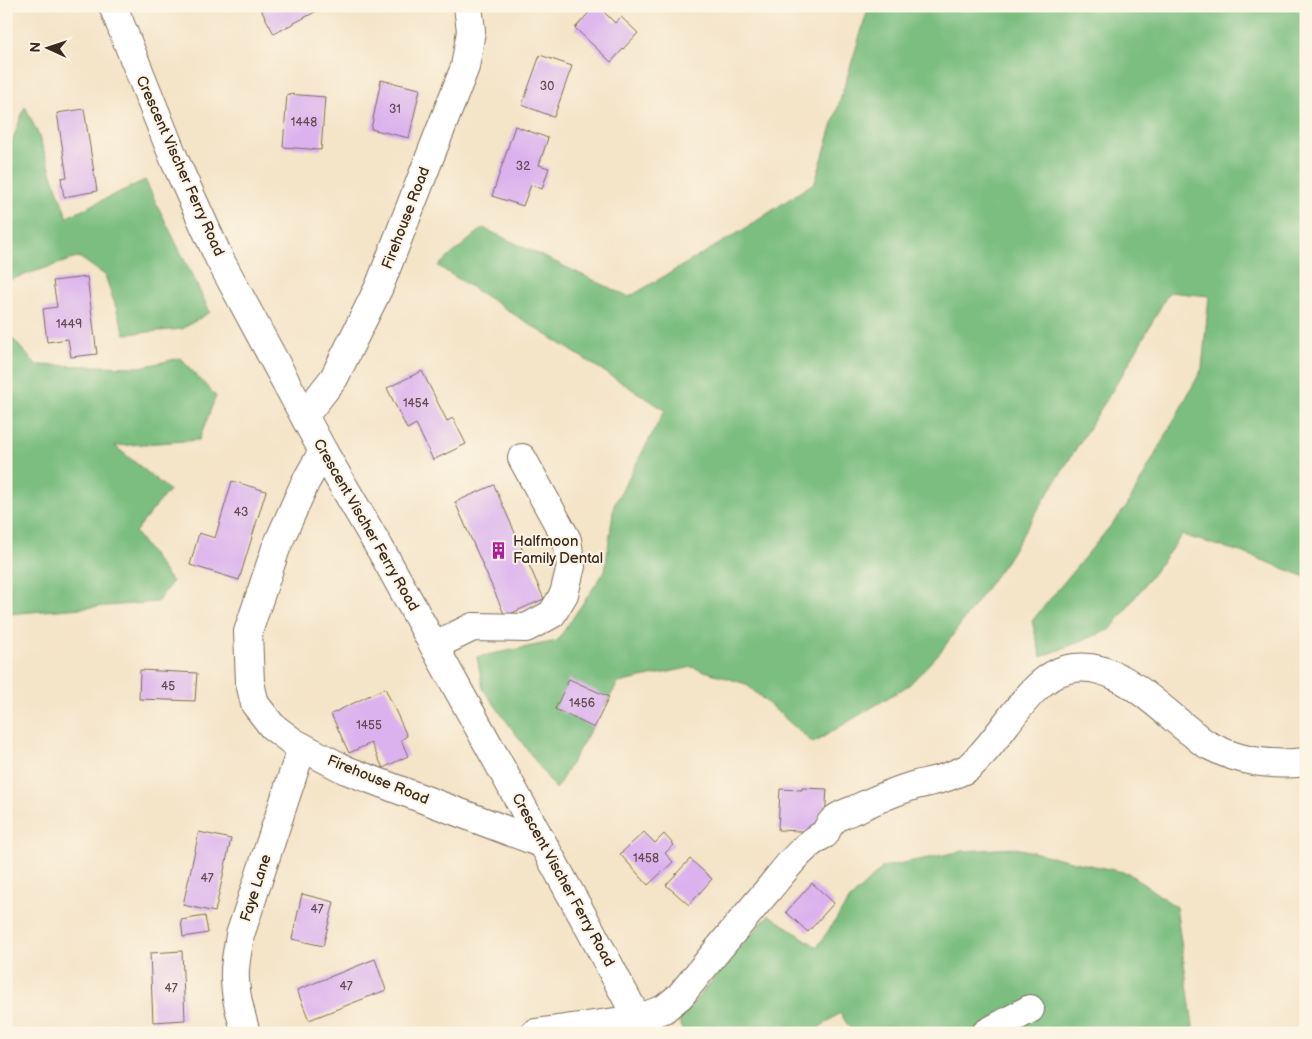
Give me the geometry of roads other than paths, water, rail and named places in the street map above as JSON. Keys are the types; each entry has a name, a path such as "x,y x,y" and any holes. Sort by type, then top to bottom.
{"main road":[{"name":"Crescent Vischer Ferry Road","path":"112,6 175,161 219,258 323,451 386,559 592,931 641,1026"},
{"name":"Firehouse Road","path":"305,415 334,378 379,287 464,67 470,31 468,6"},
{"name":"Firehouse Road","path":"323,451 305,483 276,548 248,632 250,683 255,704 272,726 292,742 346,770 543,844"},
{"path":"434,646 473,626 526,628 552,614 564,594 571,566 567,540 522,458"},
{"path":"534,1033 641,1026 680,996 784,871 809,844 825,834 827,828 835,819 889,794 950,776 967,768 988,748 1028,697 1046,679 1067,669 1094,669 1111,674 1144,694 1208,746 1233,757 1291,764 1306,762"},
{"name":"Faye Lane","path":"246,1033 238,1005 235,979 240,935 302,747"},
{"path":"986,1033 1030,1009"}],"place":[{"name":"Halfmoon Family Dental","path":"499,550"}]}
